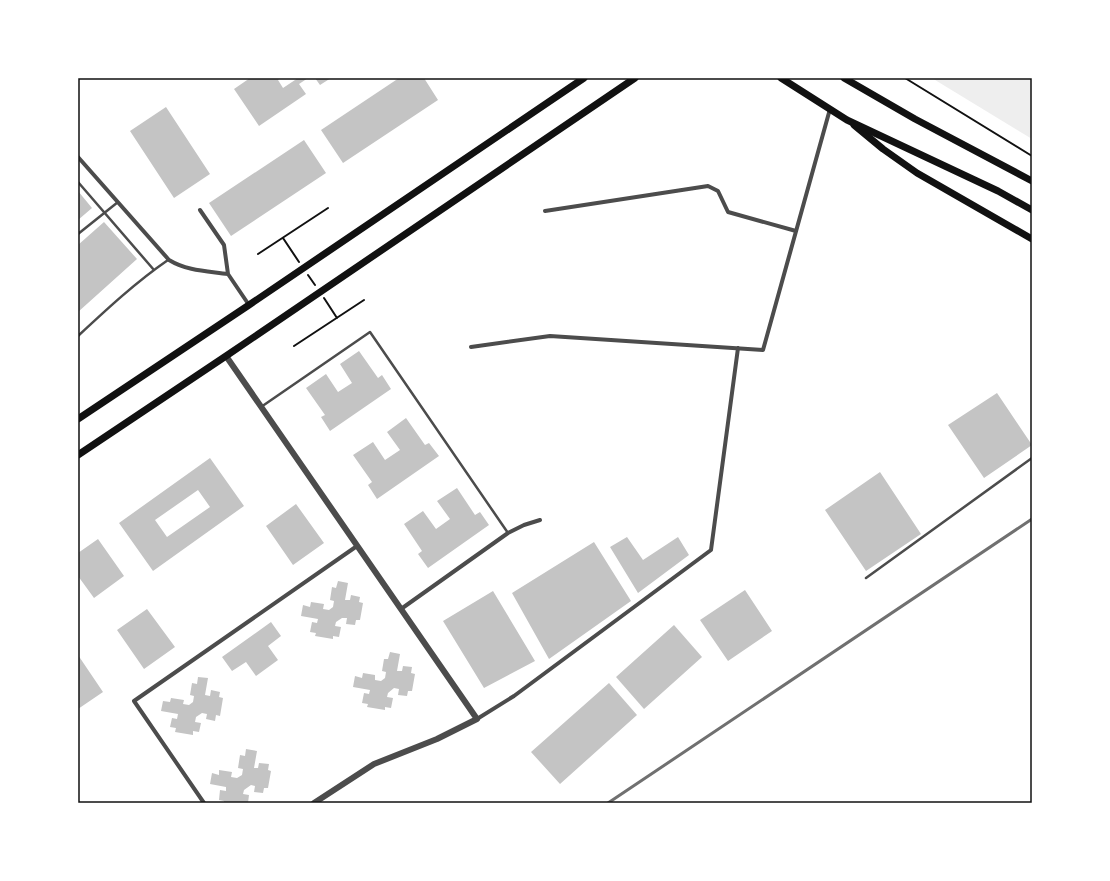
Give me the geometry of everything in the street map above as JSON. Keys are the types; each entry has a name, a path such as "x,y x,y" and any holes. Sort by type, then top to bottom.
{"main road":[{"path":"78,419 584,78"},
{"path":"78,455 635,78"},
{"path":"844,78 915,119 1032,181"},
{"path":"782,79 847,120 883,149 917,173 1032,239"},
{"path":"847,120 998,191 1032,210"}],"street":[{"path":"471,347 550,336 763,350 830,109"},
{"path":"78,157 169,260 179,266 191,269 228,274"},
{"path":"545,211 708,186 718,192 728,212 796,231"},
{"path":"200,210 224,245 228,274 249,305"},
{"path":"314,803 374,764 437,739 476,719 514,696 711,550 738,348"},
{"path":"226,356 476,719"},
{"path":"401,609 508,533 524,525 540,520"},
{"path":"204,803 134,701 357,546"}],"lane":[{"path":"78,182 154,270"},
{"path":"78,234 118,202"},
{"path":"78,336 117,300 154,270 169,260"},
{"path":"261,407 370,332 508,533"},
{"path":"866,578 1032,458"}],"path":[{"path":"906,78 1032,156"},
{"path":"258,254 328,208"},
{"path":"283,238 300,262"},
{"path":"308,275 316,287"},
{"path":"320,293 337,318"},
{"path":"294,346 364,300"}],"shaded area":[{"path":"932,78 1032,78 1032,139 940,83"}],"building":[{"path":"250,78 280,78 278,80 283,88 298,78 308,78 299,84 306,94 259,126 234,89"},
{"path":"315,78 331,78 320,85"},
{"path":"399,78 424,78 438,100 343,163 321,130"},
{"path":"166,107 210,174 174,198 130,131"},
{"path":"304,140 326,173 231,236 209,203"},
{"path":"78,191 92,208 78,220"},
{"path":"104,222 137,259 78,312 78,245"},
{"path":"359,351 378,378 382,375 391,389 330,431 321,417 325,415 306,388 326,374 338,392 352,383 340,364"},
{"path":"997,393 1032,445 984,478 948,425"},
{"path":"406,418 425,445 429,443 439,456 377,499 368,485 372,482 353,455 373,442 385,460 400,450 387,432"},
{"path":"210,458 244,506 153,571 119,523","holes":["198,490 210,507 167,537 155,520"]},
{"path":"880,472 921,534 866,571 825,510"},
{"path":"457,488 475,515 480,512 489,525 428,568 418,554 422,551 404,524 423,511 436,529 450,519 437,501"},
{"path":"296,504 324,543 293,565 266,526"},
{"path":"627,537 643,560 678,537 689,555 638,593 610,547"},
{"path":"98,539 124,576 94,598 78,576 78,553"},
{"path":"594,542 631,601 549,659 512,593"},
{"path":"338,581 348,583 345,600 350,600 351,595 360,597 359,602 363,603 360,620 356,620 355,625 346,624 347,618 342,618 336,622 335,626 341,627 339,637 333,636 333,639 315,636 316,633 310,632 312,622 317,623 318,619 301,616 303,605 310,607 311,602 324,604 323,609 329,610 333,607 334,601 330,600 332,587 336,588"},
{"path":"745,590 772,631 728,661 700,620"},
{"path":"493,591 535,661 484,688 443,621"},
{"path":"147,609 175,647 144,669 117,630"},
{"path":"271,622 281,636 268,646 278,660 256,676 246,662 232,671 222,657"},
{"path":"674,625 702,657 644,709 616,677"},
{"path":"390,652 400,654 397,671 402,671 403,666 412,667 411,673 415,674 412,691 408,691 407,696 398,695 399,689 394,688 388,693 387,697 393,698 391,708 385,707 385,710 367,707 368,704 362,703 364,693 369,694 370,690 353,687 355,676 362,678 363,673 375,675 375,680 381,681 385,678 386,672 382,671 384,659 388,659"},
{"path":"78,655 103,692 78,709"},
{"path":"198,677 208,678 205,695 210,696 211,690 220,692 219,697 223,698 220,716 216,715 215,721 206,719 207,714 202,713 196,717 195,722 201,723 199,732 193,731 193,735 175,732 176,728 170,727 172,718 177,719 178,714 161,711 163,701 170,702 171,698 184,700 183,704 189,705 193,702 194,696 190,695 192,683 197,684"},
{"path":"609,683 637,715 560,784 531,752"},
{"path":"246,749 257,751 254,768 258,768 259,763 269,764 268,770 271,771 268,788 264,788 263,793 254,792 255,786 251,785 244,790 243,794 249,795 248,803 224,803 224,801 219,800 220,790 226,791 226,787 210,784 212,773 219,775 219,770 232,772 231,777 237,778 242,775 243,769 238,768 240,755 245,756"}],"railway":[{"path":"608,803 1032,519"}]}
